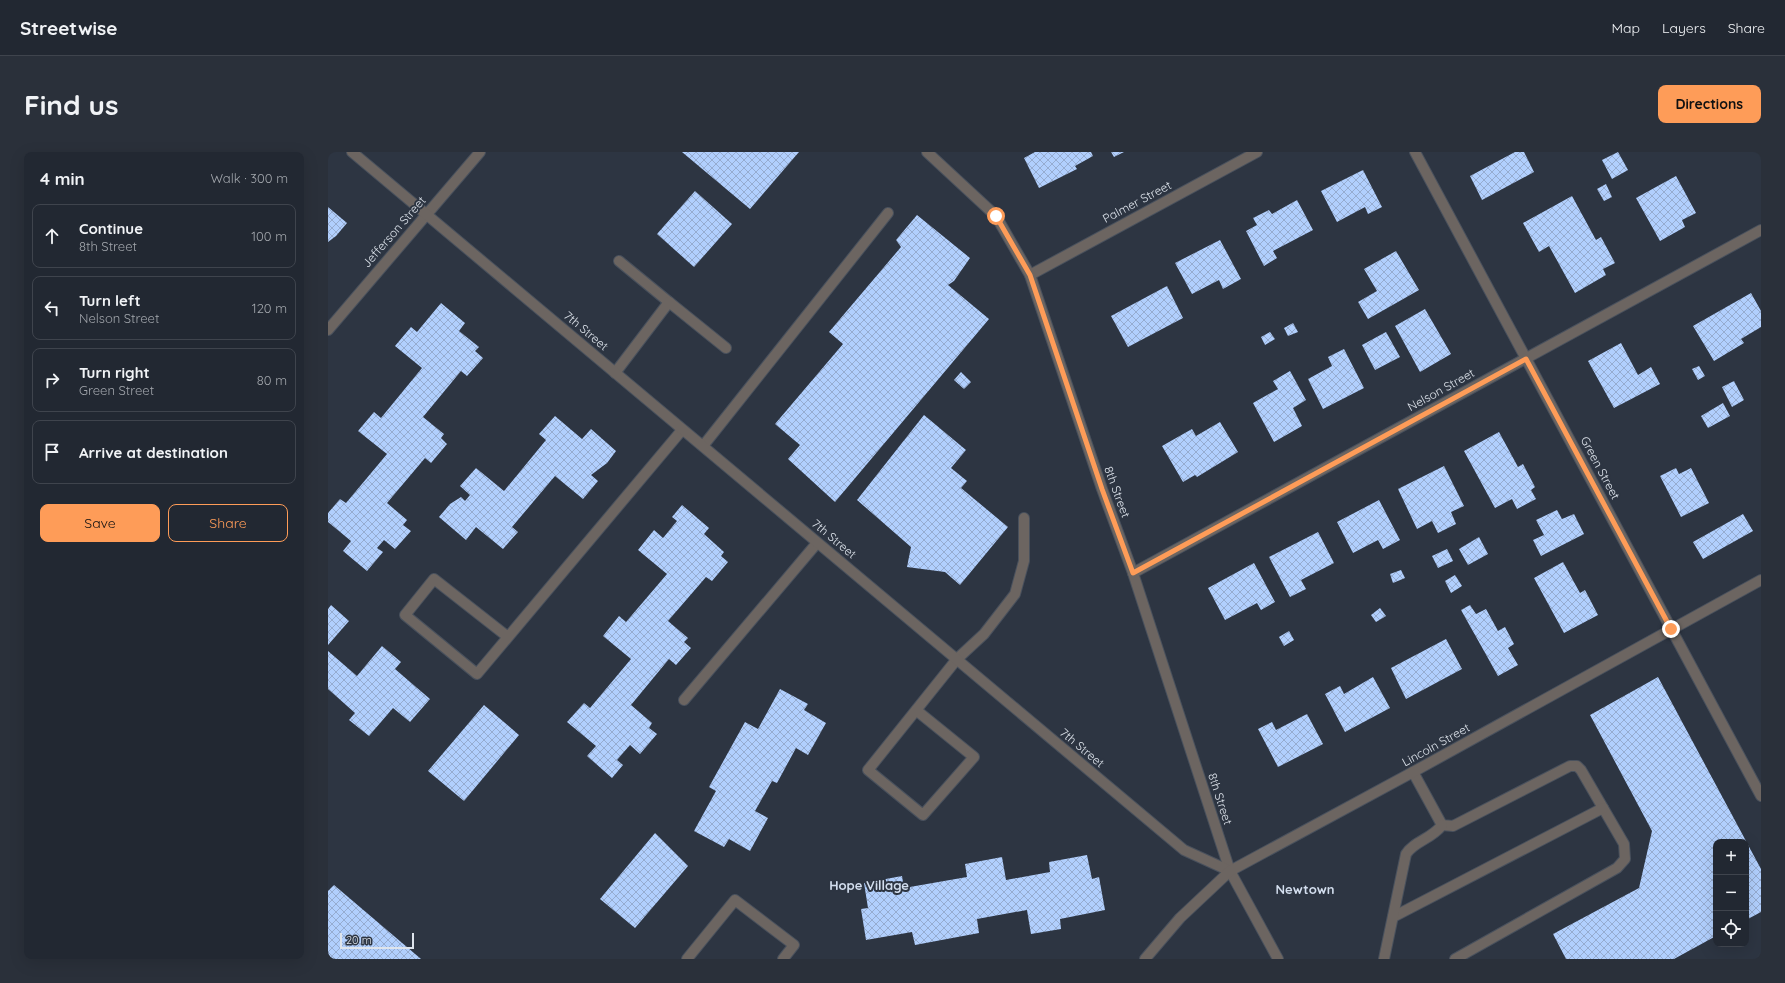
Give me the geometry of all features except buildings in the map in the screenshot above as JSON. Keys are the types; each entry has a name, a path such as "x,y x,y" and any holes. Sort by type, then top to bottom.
{"street":[{"name":"7th Street","path":"352,152 1184,850 1230,871"},
{"name":"Jefferson Street","path":"328,330 480,152"},
{"name":"8th Street","path":"927,152 996,216 1030,275 1102,489 1133,573 1230,871"},
{"name":"Palmer Street","path":"1030,275 1257,152"},
{"name":"Green Street","path":"1415,152 1761,796"},
{"path":"703,446 888,214"},
{"name":"Nelson Street","path":"1133,573 1761,230"},
{"path":"619,260 726,348"},
{"path":"615,373 670,302"},
{"path":"508,638 434,579 405,615 478,674 682,430"},
{"path":"916,710 974,757 923,815 868,770 916,710 957,659 984,634 1015,594 1024,561 1024,518"},
{"path":"684,700 817,543"},
{"name":"Lincoln Street","path":"1145,959 1180,918 1230,871 1761,580"},
{"path":"1442,825 1453,826 1570,766 1577,766 1581,770 1624,844 1625,859 1617,868 1455,959"},
{"path":"1413,772 1442,825"},
{"path":"1393,917 1603,808"},
{"path":"1384,959 1406,854 1409,849 1437,833 1442,825"},
{"path":"1230,871 1278,959"},
{"path":"687,959 736,900 794,945 783,959"}],"district":[{"name":"Hope Village","path":"869,885"},
{"name":"Newtown","path":"1305,889"}],"route":[{"path":"996,216 1030,275 1102,489 1133,573 1526,359 1671,629"}]}
